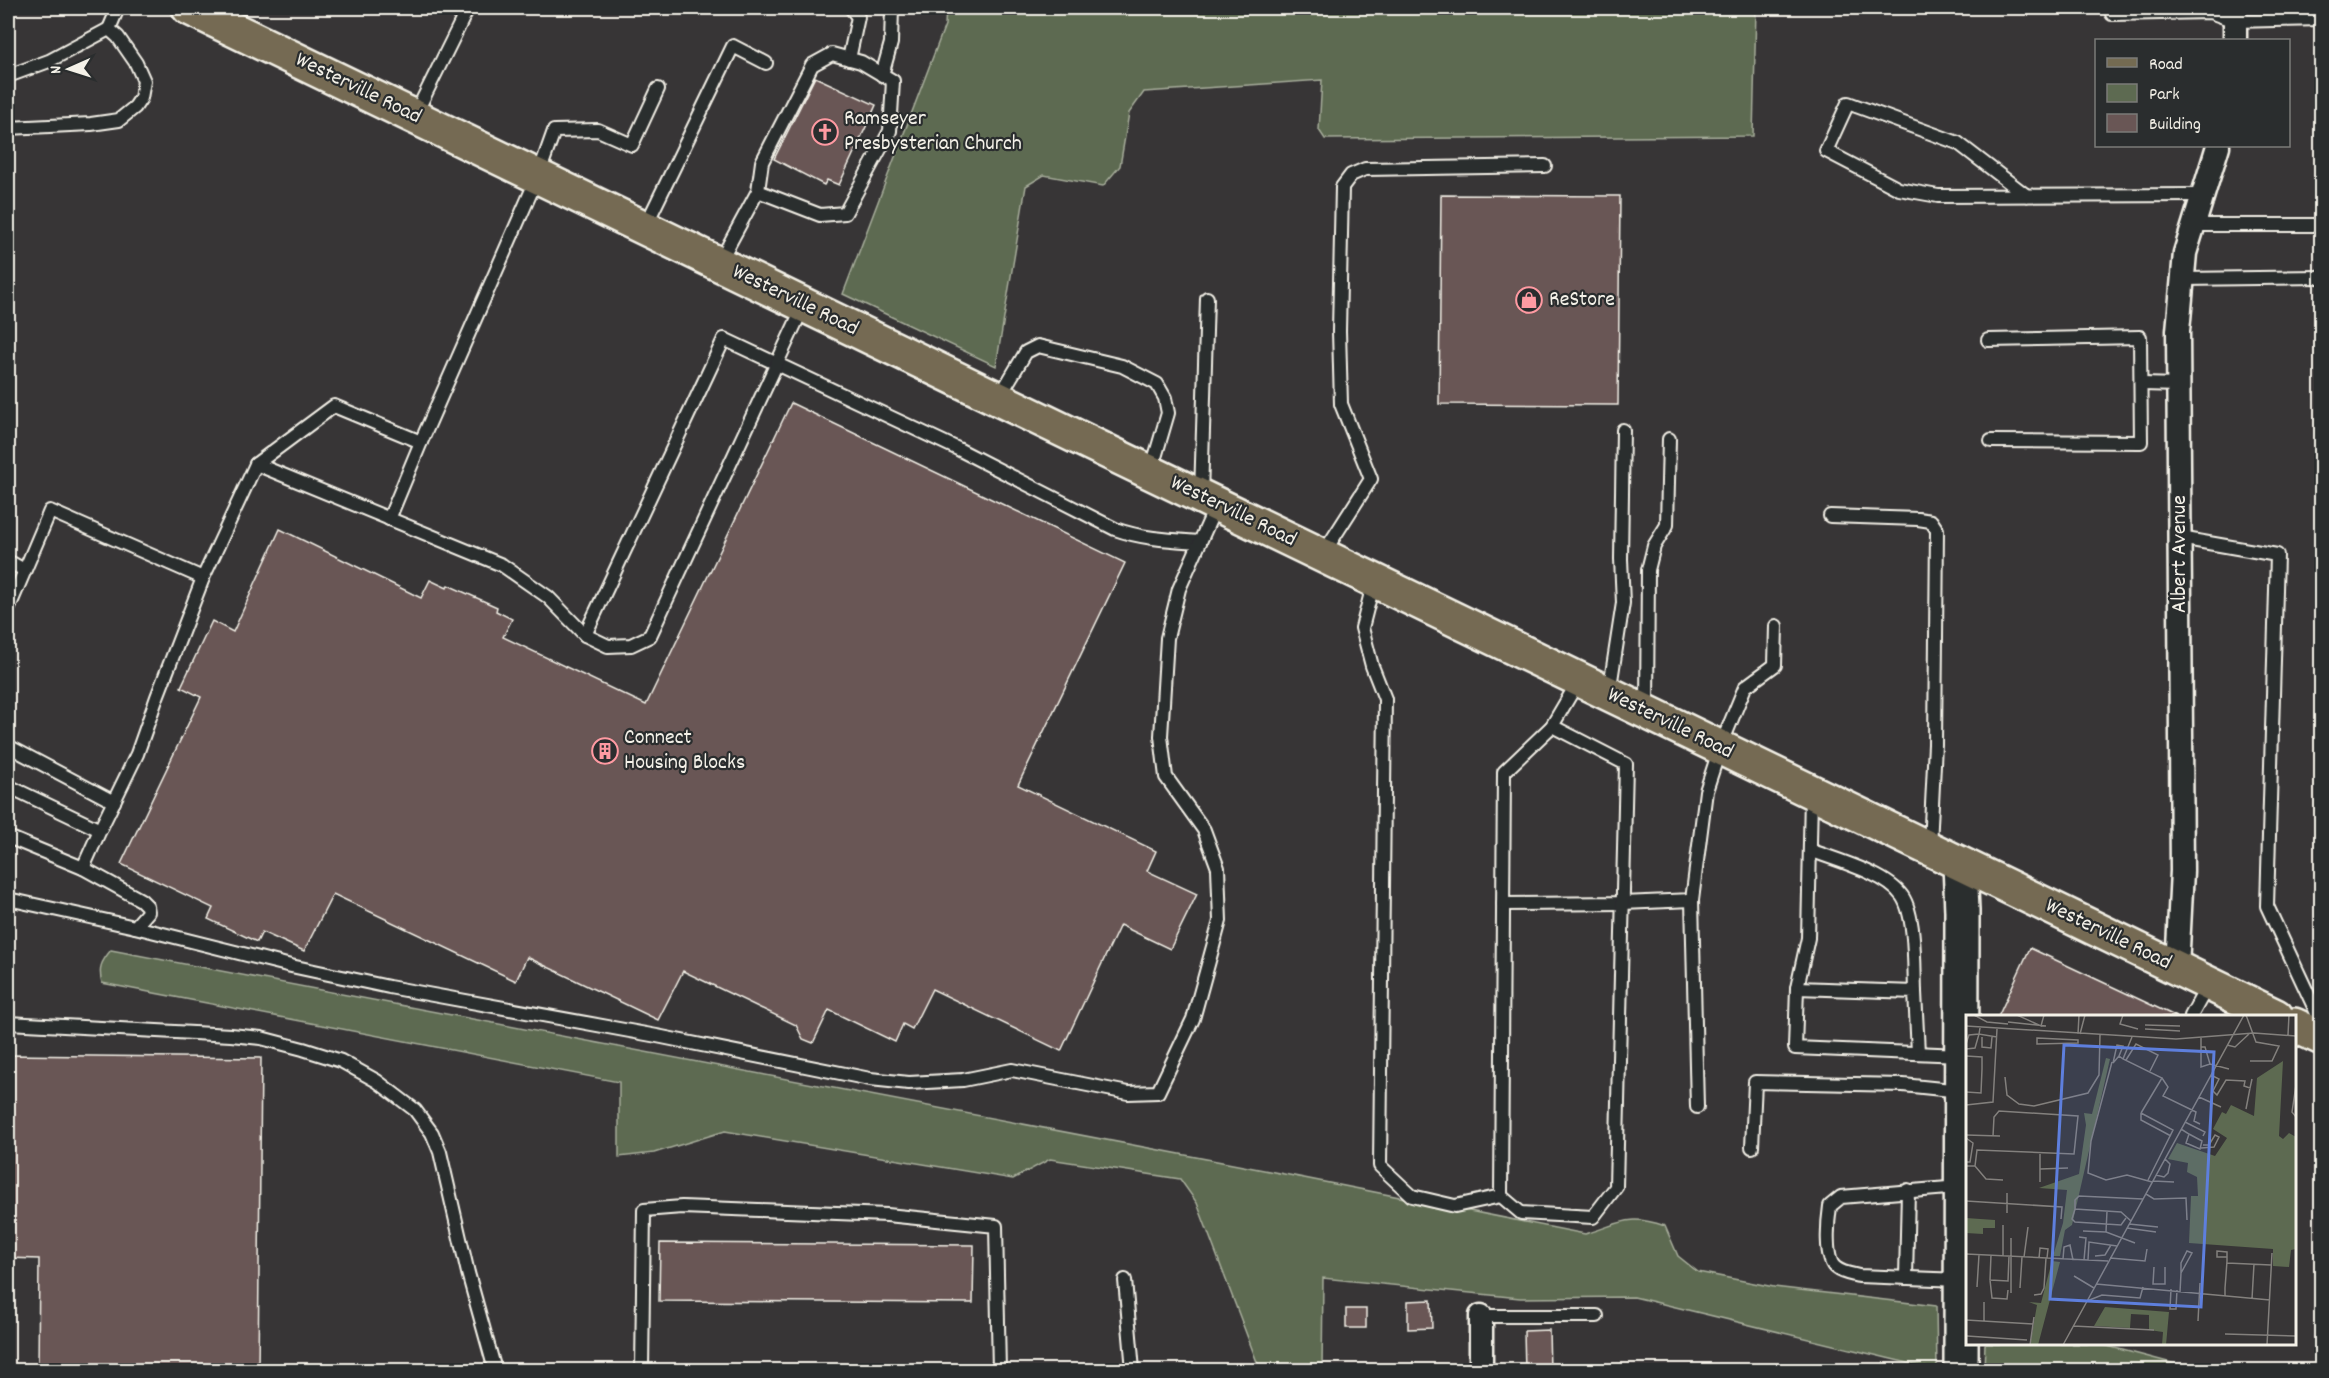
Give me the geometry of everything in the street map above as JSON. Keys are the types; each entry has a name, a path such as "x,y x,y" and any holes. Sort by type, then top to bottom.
{"main road":[{"name":"Westerville Road","path":"203,11 414,116 2272,1015"},
{"path":"1960,864 1962,911 1961,1371"},
{"path":"2296,1025 2322,1038"}],"street":[{"name":"Albert Avenue","path":"2177,968 2182,871 2178,331 2185,253 2218,147"},
{"path":"1481,1316 1481,1371"}],"lane":[{"path":"8,76 50,62 109,29 118,8"},
{"path":"414,116 468,8"},
{"path":"849,59 858,17 851,8"},
{"path":"882,75 891,43 892,8"},
{"path":"2112,14 2210,12 2235,23 2322,19"},
{"path":"8,128 91,124 119,120 135,107 141,98 144,81 136,63 118,37 109,29"},
{"path":"645,228 733,46 766,63"},
{"path":"719,264 758,191 762,162 812,65 832,54 861,62 893,81 890,131 845,213 820,215 758,191"},
{"path":"389,519 538,176 554,130 598,130 632,145 658,89"},
{"path":"2027,196 1958,143 1848,103 1826,151 1899,189 1938,196 2027,196 2202,195"},
{"path":"1322,555 1371,479 1341,404 1339,331 1342,187 1351,176 1365,169 1545,166"},
{"path":"2193,225 2322,225"},
{"path":"2183,279 2322,277"},
{"path":"8,900 135,927 378,985 645,1034 870,1079 909,1083 963,1080 1012,1070 1128,1093 1158,1092 1193,1019 1220,921 1218,868 1204,830 1166,777 1161,736 1167,638 1179,589 1200,542 1209,500 1207,298"},
{"path":"256,464 502,565 548,597 585,635 608,646 631,645 650,636 804,305"},
{"path":"1988,340 2140,336 2142,384 2141,441 1992,441"},
{"path":"585,635 724,339 958,449 1115,529 1157,540 1200,542"},
{"path":"998,399 1026,352 1038,346 1122,366 1157,384 1166,398 1168,412 1151,472"},
{"path":"2142,384 2179,385"},
{"path":"83,868 137,754 203,578 256,464 334,406 421,442"},
{"path":"1609,694 1623,603 1621,559 1623,430"},
{"path":"1647,713 1648,570 1654,546 1668,525 1669,439"},
{"path":"8,610 51,511 203,578"},
{"path":"1830,516 1918,519 1931,521 1937,530 1935,744 1930,849"},
{"path":"2180,538 2277,555 2267,906 2322,1024"},
{"path":"8,561 24,570"},
{"path":"1374,580 1362,628 1372,666 1385,699 1380,1166 1412,1196 1455,1206 1502,1196"},
{"path":"1697,1107 1692,900 1706,791 1720,748 1745,687 1774,665 1776,626"},
{"path":"1552,726 1626,764 1616,1187 1593,1216 1521,1213 1502,1196 1504,771 1552,726 1579,680"},
{"path":"8,746 114,802"},
{"path":"8,786 100,830"},
{"path":"1811,792 1808,938 1797,988 1795,1048 1962,1055"},
{"path":"8,837 83,868 141,900 147,906 146,916 135,927"},
{"path":"1810,850 1869,873 1889,884 1902,896 1912,929 1918,1053"},
{"path":"1503,904 1692,900"},
{"path":"2192,1015 2209,984"},
{"path":"1797,988 1915,992"},
{"path":"8,1023 261,1038 340,1061 377,1082 415,1110 432,1133 440,1152 468,1273 495,1371"},
{"path":"1752,1147 1755,1082 1903,1085 1962,1092"},
{"path":"1961,1187 1841,1197 1830,1206 1828,1222 1830,1260 1834,1267 1846,1274 1961,1280"},
{"path":"1906,1278 1908,1190"},
{"path":"642,1371 644,1210 682,1207 887,1215 996,1226 999,1371"},
{"path":"1125,1280 1133,1371"},
{"path":"1481,1316 1597,1316"}],"green space":[{"path":"946,8 1756,8 1753,136 1325,139 1319,130 1322,80 1144,92 1129,113 1120,166 1103,186 1044,175 1026,186 996,366 843,294 945,25"},
{"path":"111,950 1269,1171 1585,1234 1624,1221 1652,1222 1665,1226 1678,1256 1698,1272 1774,1287 1936,1306 1937,1370 1634,1297 1520,1298 1323,1278 1322,1370 1260,1370 1197,1203 1180,1179 1050,1159 1013,1179 725,1131 654,1153 619,1157 619,1082 102,983 101,965"},
{"path":"1985,1345 2104,1345 2198,1370 1984,1370"}],"building":[{"name":"Ramseyer Presbysterian Church","path":"815,77 876,105 839,185 827,180 824,185 774,159"},
{"name":"ReStore","path":"1441,195 1620,196 1618,405 1439,404"},
{"name":"Connect Housing Blocks","path":"791,403 1125,563 1018,785 1156,851 1147,871 1197,894 1170,949 1120,925 1061,1051 932,989 912,1029 903,1024 895,1042 829,1010 813,1043 803,1039 796,1025 683,971 658,1020 527,957 516,981 333,894 304,951 262,932 257,942 208,919 213,908 121,864 201,697 181,687 212,621 233,632 280,529 421,598 430,580 447,588 448,585 497,607 496,611 512,619 503,637 646,705"},
{"path":"2030,948 2173,1015 1999,1015"},
{"path":"8,1055 261,1058 258,1371 38,1371 39,1259 8,1258"},
{"path":"660,1243 974,1245 973,1303 659,1301"},
{"path":"1431,1300 1432,1328 1408,1329 1408,1301"},
{"path":"1346,1309 1366,1309 1366,1328 1346,1328"},
{"path":"1549,1330 1550,1371 1525,1371 1524,1331"}],"place":[{"name":"Ramseyer Presbysterian Church","path":"825,132"},
{"name":"ReStore","path":"1529,300"},
{"name":"Connect Housing Blocks","path":"605,751"}]}
